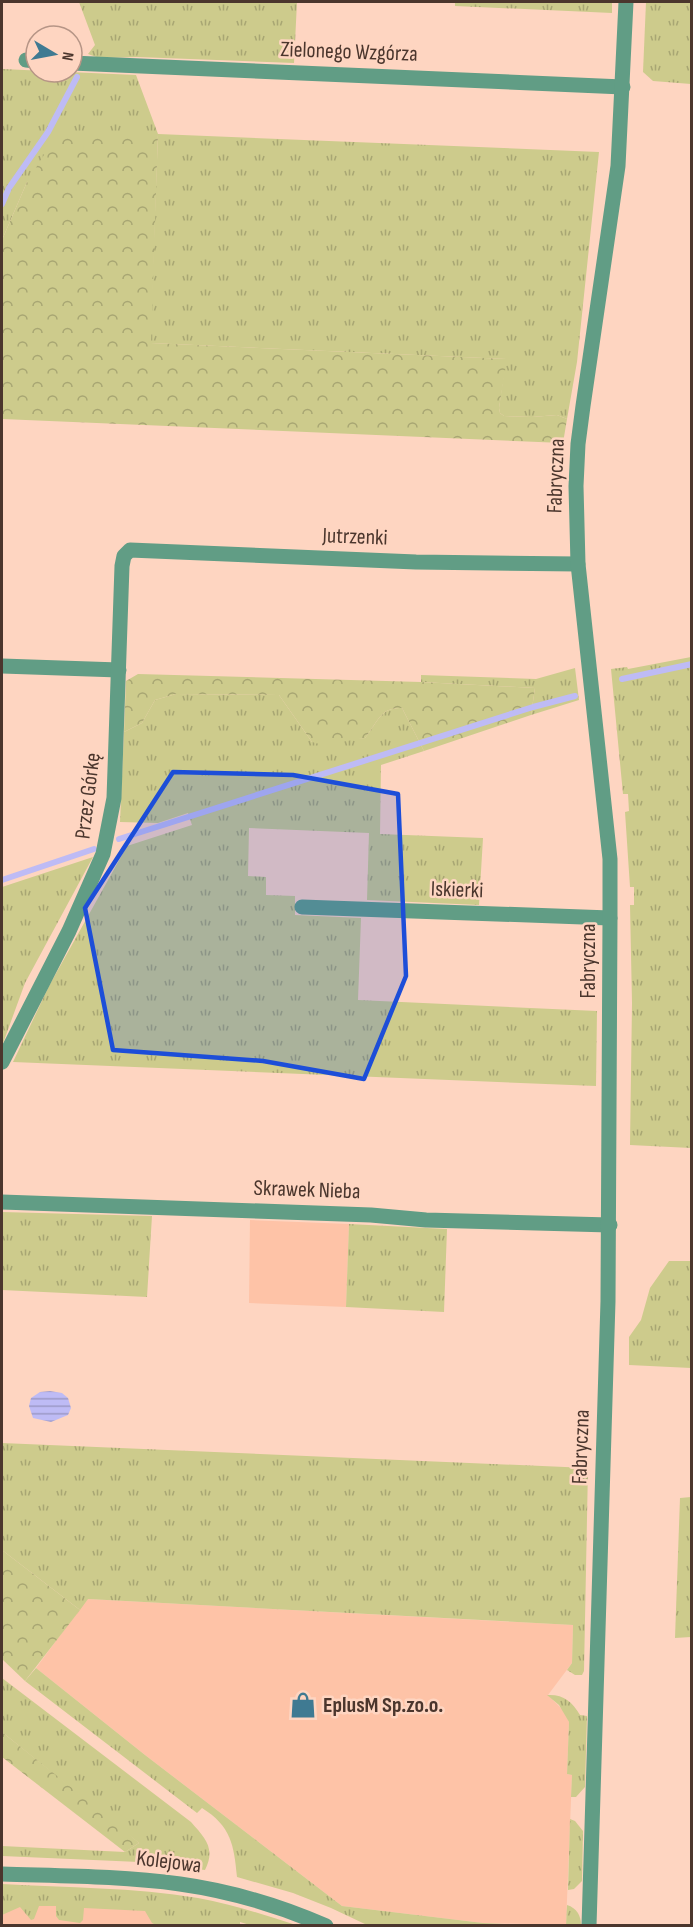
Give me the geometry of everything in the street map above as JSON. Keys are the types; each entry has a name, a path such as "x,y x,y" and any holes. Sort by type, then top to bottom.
{"street":[{"name":"Fabryczna","path":"589,1926 610,1225 610,859 578,564 576,524 578,444 618,166 626,2"},
{"name":"Zielonego Wzgórza","path":"84,64 623,87"},
{"name":"Jutrzenki","path":"130,550 416,562 578,564"},
{"name":"Przez Górkę","path":"2,1062 69,931 104,854 114,798 122,566 124,556 130,550"},
{"path":"2,666 119,670"},
{"name":"Iskierki","path":"302,907 610,918"},
{"name":"Skrawek Nieba","path":"2,1202 349,1214 426,1221 610,1225"},
{"name":"Kolejowa","path":"2,1874 134,1879 181,1884 220,1891 268,1904 326,1926"}],"highlighted area":[{"path":"173,772 293,775 398,794 406,976 364,1079 263,1061 113,1050 85,908"}],"shaded area":[{"path":"250,1220 349,1224 346,1307 249,1303"},
{"path":"87,1599 573,1625 572,1663 548,1695 564,1711 569,1722 567,1774 572,1775 566,1925 483,1923 342,1906 36,1668"},
{"path":"2,1902 157,1908 171,1925 2,1925"}],"green space":[{"path":"79,2 297,2 294,63 137,57 99,58 88,54 95,45"},
{"path":"455,2 612,2 612,13 455,6"},
{"path":"646,2 691,2 691,84 653,81 643,72"},
{"path":"2,69 24,70 24,84 84,84 84,73 136,75 158,134 27,182 2,240"},
{"path":"59,131 158,134 151,343 507,359 500,413 504,416 532,417 557,415 567,419 563,443 2,419 2,240 27,182"},
{"path":"158,134 599,152 577,362 567,419 557,415 532,417 504,416 500,413 506,359 150,343"},
{"path":"691,657 691,1148 630,1145 632,1003 630,905 634,905 634,887 630,887 625,812 629,811 628,794 623,794 611,669 627,667 628,669"},
{"path":"575,668 579,700 531,715 535,688 421,682 421,675 536,679"},
{"path":"138,674 421,682 535,688 531,715 424,751 402,708 395,708 384,713 365,738 323,745 312,742 279,695 176,694 155,700 142,723 124,732 126,681"},
{"path":"176,694 279,695 312,742 365,738 384,713 395,708 402,708 424,751 381,765 380,834 483,838 479,905 367,900 369,833 249,828 248,876 266,877 266,895 295,896 295,915 361,918 358,1000 597,1011 596,1086 13,1062 49,986 127,846 192,825 188,813 158,823 120,822 124,732 142,723 155,700"},
{"path":"93,857 25,983 2,1046 2,887"},
{"path":"2,1212 152,1216 147,1297 2,1290"},
{"path":"349,1224 447,1229 444,1312 346,1307"},
{"path":"669,1261 691,1261 691,1368 629,1365 629,1337 641,1320 650,1288"},
{"path":"2,1443 588,1468 584,1671 582,1675 575,1675 567,1670 572,1663 573,1625 88,1599 80,1610 2,1550"},
{"path":"691,1497 691,1637 675,1638 680,1498"},
{"path":"2,1550 80,1610 25,1681 2,1659"},
{"path":"36,1668 342,1906 483,1923 523,1925 367,1925 293,1893 237,1877 232,1846 225,1829 219,1822 202,1808 197,1813 25,1681"},
{"path":"2,1678 191,1822 204,1838 209,1849 205,1870 139,1862 2,1856 2,1846 125,1852 139,1843 2,1732"},
{"path":"547,1695 562,1697 574,1706 580,1715 587,1716 585,1787 576,1797 571,1797 572,1775 567,1774 569,1722 559,1705"},
{"path":"2,1732 139,1843 125,1852 2,1757"},
{"path":"570,1819 575,1821 583,1831 582,1881 574,1889 568,1890"},
{"path":"2,1884 174,1894 223,1903 296,1925 253,1926 240,1922 240,1926 156,1925 152,1923 145,1911 84,1908 83,1920 80,1923 59,1920 56,1916 56,1906 39,1906 34,1919 31,1920 20,1907 2,1915"},
{"path":"567,1905 578,1913 581,1925 566,1925"}],"water":[{"path":"40,1392 62,1393 68,1398 71,1408 68,1415 51,1422 33,1418 29,1406 31,1398"}],"waterway":[{"path":"2,204 9,188 48,132 73,84"},
{"path":"622,679 692,664"},
{"path":"119,839 533,707 575,696"},
{"path":"2,880 94,849"}],"place":[{"name":"EplusM Sp.zo.o.","path":"303,1705"}]}
